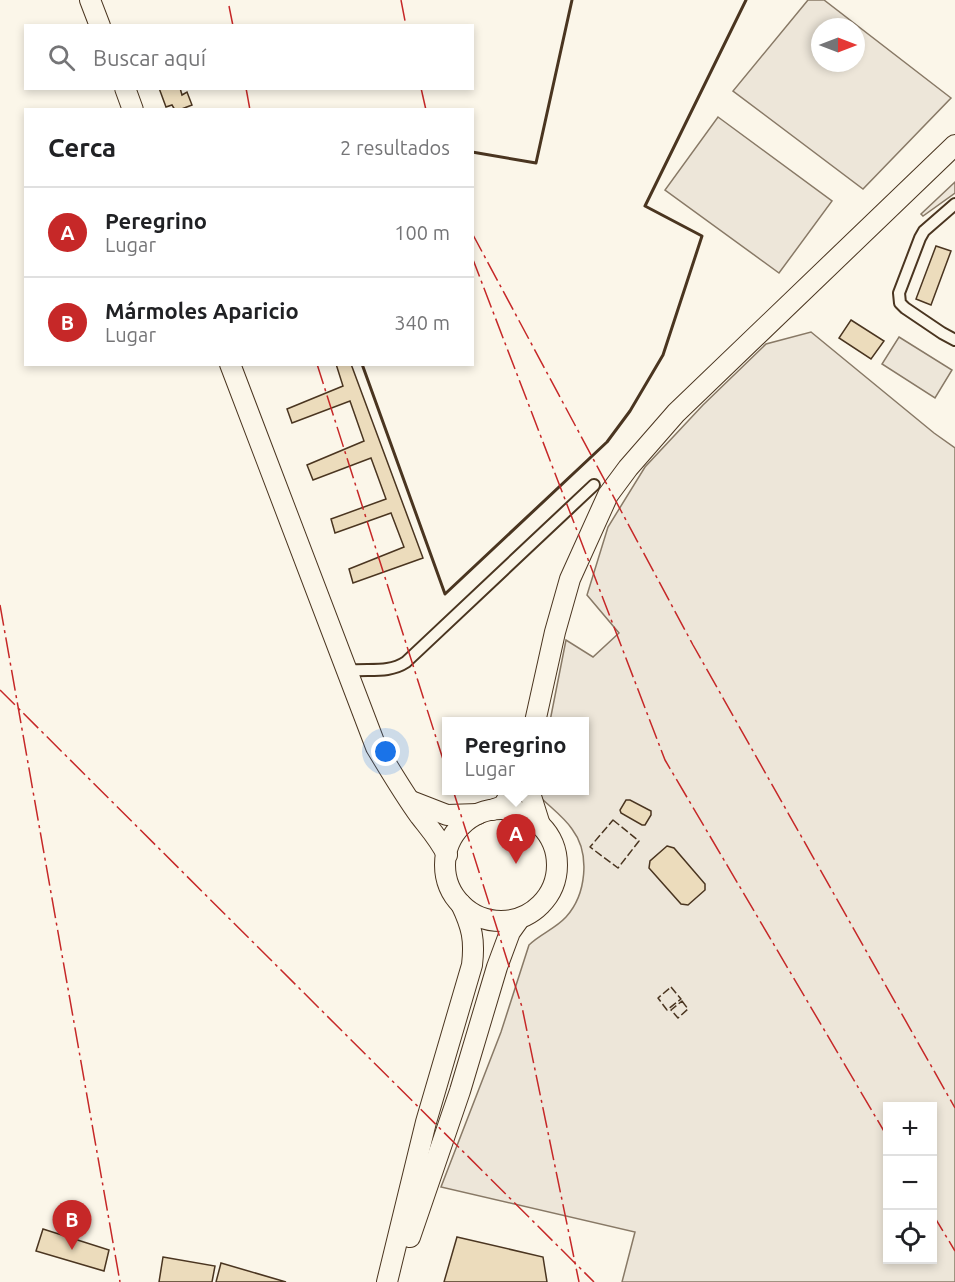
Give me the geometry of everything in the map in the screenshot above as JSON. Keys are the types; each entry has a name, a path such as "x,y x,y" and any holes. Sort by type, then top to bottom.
{"highway":[{"path":"90,0 99,24"},
{"path":"126,90 132,108"},
{"path":"536,717 552,642 570,579 608,495 628,468 676,413 955,145"},
{"path":"231,366 376,747 420,816 435,833 447,855"},
{"path":"387,1282 426,1122 472,965 474,946 471,925 461,904 452,892 447,877 447,855 456,832 469,820 503,806 510,795"},
{"path":"394,1282 442,1147 497,967 510,932 520,918 543,903 552,889 556,875 555,852 550,839 540,825 531,795"},
{"path":"411,801 447,815 502,810 519,812 540,825"},
{"path":"461,904 476,915 488,920 501,921 520,918"}],"street":[{"path":"955,204 924,231 899,293 900,303 905,308 955,340"},
{"path":"348,671 382,670 397,667 406,662 594,485"}],"shaded area":[{"path":"808,0 824,0 847,18 811,18 811,72 865,72 865,32 951,98 863,189 733,91"},
{"path":"718,117 832,201 779,273 665,190"},
{"path":"955,182 955,193 923,216 921,214"},
{"path":"811,332 955,448 955,1282 622,1282 635,1232 441,1187 501,1032 529,945 566,917 573,908 582,886 584,862 578,839 565,820 539,795 589,795 589,717 551,717 566,640 593,657 619,633 587,595 608,527 645,467 703,405 766,344"},
{"path":"899,337 952,370 935,398 882,364"}],"building":[{"path":"160,90 181,90 182,95 187,92 192,105 184,108 174,108 172,105 166,107"},
{"path":"936,246 951,251 931,305 916,299"},
{"path":"851,320 884,341 871,359 839,338"},
{"path":"337,366 352,366 423,558 353,583 349,569 404,547 391,513 335,533 331,519 386,499 371,458 313,480 307,465 364,441 350,401 292,423 287,409 343,386"},
{"path":"626,800 651,811 645,825 621,813 620,810"},
{"path":"667,846 674,848 705,884 705,890 688,905 681,904 649,868 650,861"},
{"path":"43,1229 109,1250 104,1271 36,1251"},
{"path":"457,1237 543,1257 547,1282 444,1282"},
{"path":"163,1257 215,1266 212,1282 159,1282"},
{"path":"221,1263 286,1282 216,1282"}],"fence":[{"path":"613,820 639,841 618,868 590,847 613,820"},
{"path":"671,987 681,999 667,1010 658,998 671,987"},
{"path":"682,1001 688,1009 678,1018 671,1010 682,1001"}],"wall":[{"path":"474,152 536,163 572,0"},
{"path":"363,366 445,594 607,442 630,411 663,355 702,236 645,206 746,0"}],"power":[{"path":"401,0 406,24"},
{"path":"229,6 233,24"},
{"path":"246,90 250,108"},
{"path":"421,90 426,108"},
{"path":"474,237 693,645 955,1108"},
{"path":"474,262 665,760 883,1130"},
{"path":"318,366 442,756"},
{"path":"0,605 120,1282"},
{"path":"0,690 594,1282"},
{"path":"455,795 522,1007 579,1282"},
{"path":"937,1221 955,1251"}],"place":[{"name":"Peregrino","path":"516,864"},
{"name":"Mármoles Aparicio","path":"72,1250"}]}
